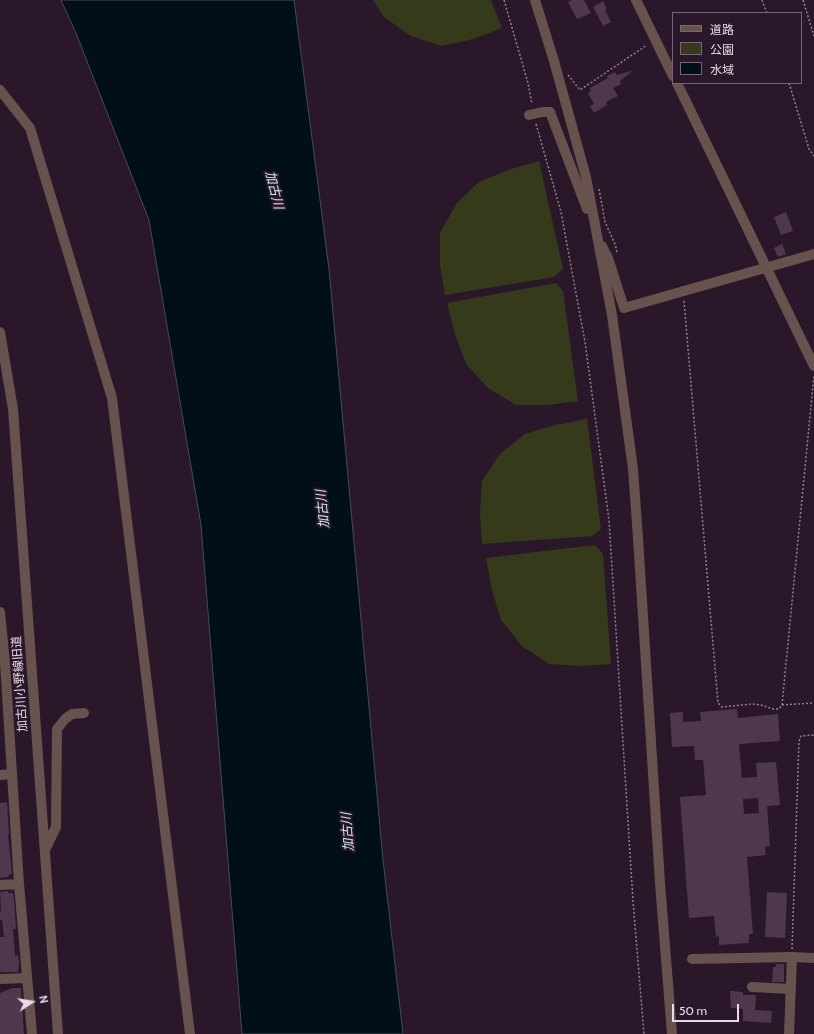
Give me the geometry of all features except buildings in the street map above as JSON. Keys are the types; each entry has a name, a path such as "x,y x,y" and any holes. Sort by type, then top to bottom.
{"street":[{"path":"535,0 554,61 586,177 612,315 633,469 660,883 672,1034"},
{"path":"636,0 672,74"},
{"path":"676,84 814,366"},
{"path":"0,90 30,128 112,398 190,1034"},
{"path":"531,114 550,112 596,236 608,258 624,308 814,254"},
{"name":"加古川小野線旧道","path":"0,332 13,409 58,1034"},
{"path":"0,612 4,708 12,774 19,884 32,1034"},
{"path":"45,850 56,827 58,729 65,719 72,714 84,713"},
{"path":"0,775 12,774"},
{"path":"0,885 19,884"},
{"path":"692,959 792,956 814,958"},
{"path":"789,1034 792,956"},
{"path":"0,979 27,978"},
{"path":"752,987 791,989"}],"path":[{"path":"504,0 528,83 531,114 535,122 561,212 585,342 609,520 633,901 644,1034"},
{"path":"762,0 767,12"},
{"path":"803,0 814,36"},
{"path":"565,72 580,90 655,40"},
{"path":"789,84 809,149 814,156"},
{"path":"598,184 606,222 615,244 618,257"},
{"path":"683,291 718,703 722,706 752,704 779,709 782,705 814,373"},
{"path":"782,705 814,703"},
{"path":"792,956 799,741 801,736 814,735"}],"green space":[{"path":"373,0 491,0 502,28 473,39 442,46 411,36 384,17"},
{"path":"539,161 563,269 554,277 445,295 440,265 440,233 456,204 479,182 508,170"},
{"path":"556,283 563,291 578,401 548,405 516,405 488,388 466,364 455,334 447,303"},
{"path":"587,419 601,529 592,536 482,544 480,514 482,481 500,454 525,434 555,425"},
{"path":"595,545 603,554 611,664 581,666 549,664 522,646 501,620 492,590 486,558"}],"water":[{"name":"加古川","path":"61,0 294,0 329,269 383,860 403,1034 242,1034 201,525 149,220 76,33"}]}
